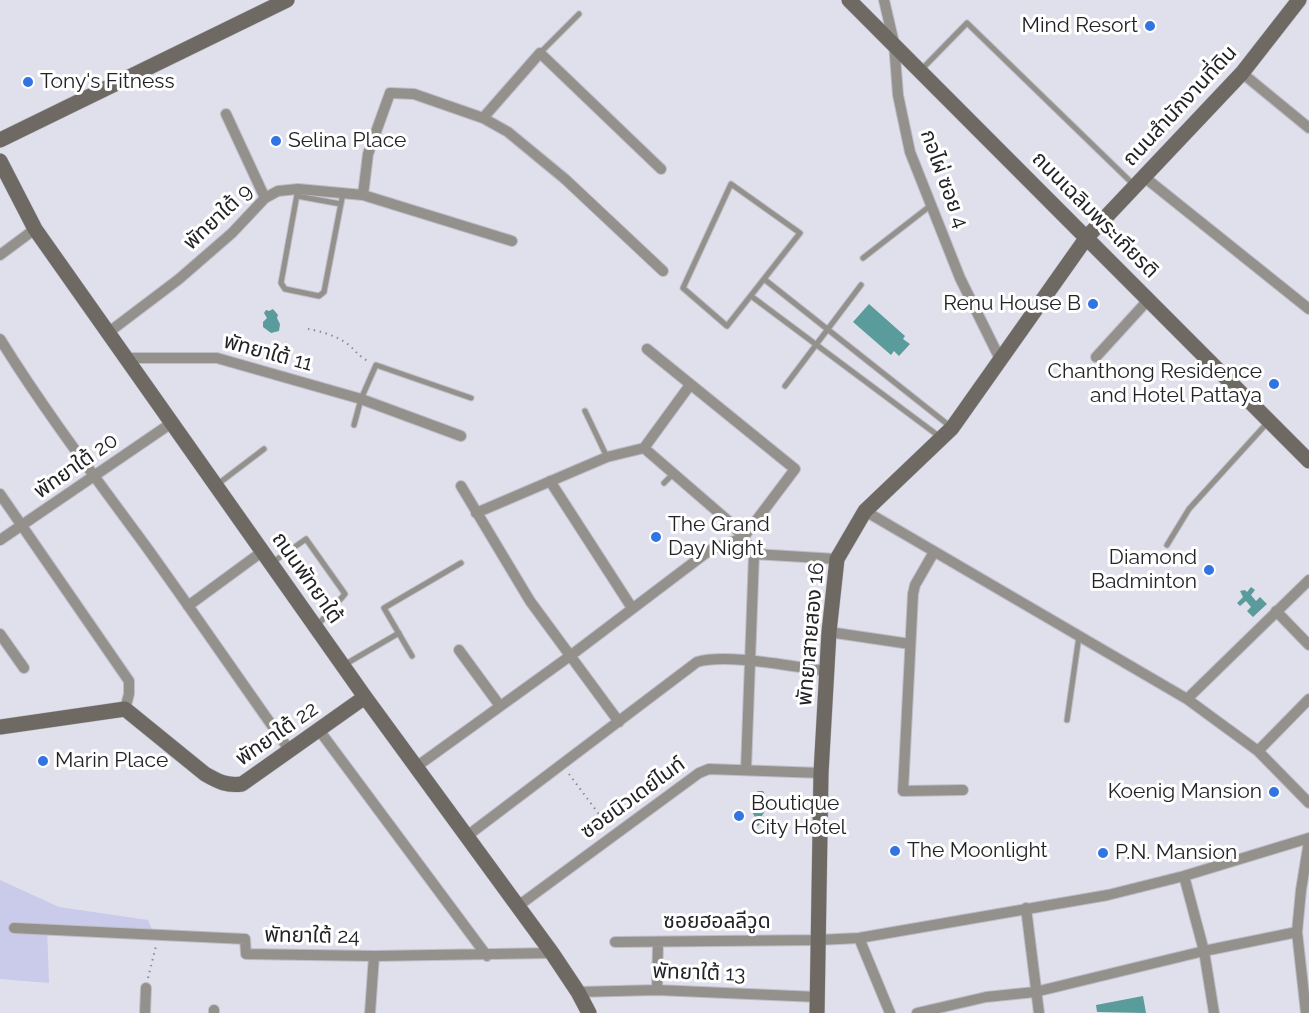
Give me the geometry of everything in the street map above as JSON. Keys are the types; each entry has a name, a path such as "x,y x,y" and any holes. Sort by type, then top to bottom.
{"main road":[{"path":"0,140 287,0"},
{"name":"ถนนเฉลิมพระเกียรติ","path":"849,0 1309,460"},
{"name":"ถนนสำนักงานที่ดิน","path":"1087,237 1242,73 1299,0"},
{"name":"ถนนพัทยาใต้","path":"0,160 35,229 364,697 552,953 589,1013"},
{"name":"พัทยาสายสอง 16","path":"817,1013 821,772 829,632 837,559 865,512 946,433 1001,362 1087,237"},
{"name":"พัทยาใต้ 22","path":"125,710 206,774 219,783 230,785 242,784 364,697"},
{"path":"0,728 125,710"}],"street":[{"name":"กอไผ่ ซอย 4","path":"884,0 894,43 898,95 909,152 960,278 1001,362"},
{"path":"483,118 540,53 661,169"},
{"path":"1242,73 1309,128"},
{"path":"363,195 368,154 390,93 414,94 483,118 508,132 565,179 663,271"},
{"path":"226,114 266,198"},
{"path":"1139,181 1309,309"},
{"name":"พัทยาใต้ 9","path":"109,332 179,279 232,233 266,198 278,191 363,195 512,241"},
{"path":"0,255 35,229"},
{"path":"1096,357 1149,299"},
{"path":"0,339 93,478 188,606 290,751"},
{"path":"416,767 570,656 710,550 743,538 795,469 647,349"},
{"name":"พัทยาใต้ 11","path":"127,358 217,358 361,399 461,436"},
{"path":"476,513 607,457 644,448 690,385"},
{"name":"พัทยาใต้ 20","path":"0,540 172,422"},
{"path":"644,448 734,525 754,554 748,662 746,769"},
{"path":"550,481 632,608"},
{"path":"461,486 530,601 619,722"},
{"path":"0,494 129,681 125,710"},
{"path":"865,512 1187,699 1258,751 1309,803"},
{"path":"934,552 915,585 903,791 963,790"},
{"path":"754,554 837,559"},
{"path":"188,606 267,557"},
{"path":"1187,699 1309,580"},
{"path":"1276,611 1309,645"},
{"path":"829,632 910,644"},
{"path":"0,634 24,668"},
{"path":"459,650 500,706"},
{"path":"467,836 697,662 707,659 827,671"},
{"path":"1258,751 1309,699"},
{"path":"319,730 487,956"},
{"name":"ซอยนิวเดย์ไนท์","path":"518,906 699,773 716,768 821,772"},
{"path":"1306,1013 1297,932 1309,840"},
{"name":"ซอยฮอลลีวูด","path":"615,942 859,938 1108,895 1309,840"},
{"path":"1184,876 1204,951 1214,1013"},
{"path":"1026,908 1039,1013"},
{"name":"พัทยาใต้ 24","path":"14,928 245,939 246,954 487,956 552,953"},
{"path":"917,1013 986,997 1035,992 1204,951 1297,932"},
{"path":"859,938 890,1013"},
{"path":"657,990 658,942"},
{"path":"370,1013 374,956"},
{"path":"145,1013 146,988"},
{"name":"พัทยาใต้ 13","path":"578,992 657,990 818,997"}],"lane":[{"path":"540,53 579,14"},
{"path":"920,70 967,23 1139,181"},
{"path":"731,184 800,233 751,296 727,326 683,288 731,184"},
{"path":"341,204 297,192 281,283 285,289 319,296 324,292 341,204 343,193"},
{"path":"863,258 930,206"},
{"path":"764,279 827,329 946,433"},
{"path":"785,386 861,285"},
{"path":"751,296 816,344 946,433"},
{"path":"354,425 361,399 376,365 471,398"},
{"path":"585,411 607,457"},
{"path":"1167,545 1189,509 1269,421"},
{"path":"216,485 264,449"},
{"path":"664,483 674,473"},
{"path":"267,557 306,539 345,594 316,628"},
{"path":"412,656 384,608 460,564"},
{"path":"343,666 399,633"},
{"path":"1067,720 1079,636"}],"path":[{"path":"308,329 319,330 350,346 356,355 376,365"},
{"path":"562,765 615,835"},
{"path":"146,988 159,934"}],"shaded area":[{"path":"869,304 905,336 903,339 910,344 899,356 894,351 891,355 853,322"},
{"path":"273,309 278,315 280,324 279,331 271,333 263,327 263,322 267,318 264,313 266,310"},
{"path":"1251,587 1255,590 1251,595 1256,601 1260,597 1267,604 1253,617 1247,611 1251,607 1246,601 1240,606 1237,603 1243,597 1240,591 1247,592"},
{"path":"763,791 767,798 764,802 766,809 762,822 758,826 754,824 755,817 751,810 755,803 754,794"},
{"path":"0,880 59,907 148,920 153,932 47,926 49,983 0,979"},
{"path":"1143,996 1146,1013 1097,1012 1096,1005"}],"place":[{"name":"Mind Resort","path":"1150,26"},
{"name":"Tony's Fitness","path":"28,82"},
{"name":"Selina Place","path":"276,141"},
{"name":"Renu House B","path":"1093,304"},
{"name":"Chanthong Residence and Hotel Pattaya","path":"1274,384"},
{"name":"The Grand Day Night","path":"656,537"},
{"name":"Diamond Badminton","path":"1209,570"},
{"name":"Marin Place","path":"43,761"},
{"name":"Koenig Mansion","path":"1274,792"},
{"name":"Boutique City Hotel","path":"739,816"},
{"name":"The Moonlight","path":"895,851"},
{"name":"P.N. Mansion","path":"1103,853"}]}
